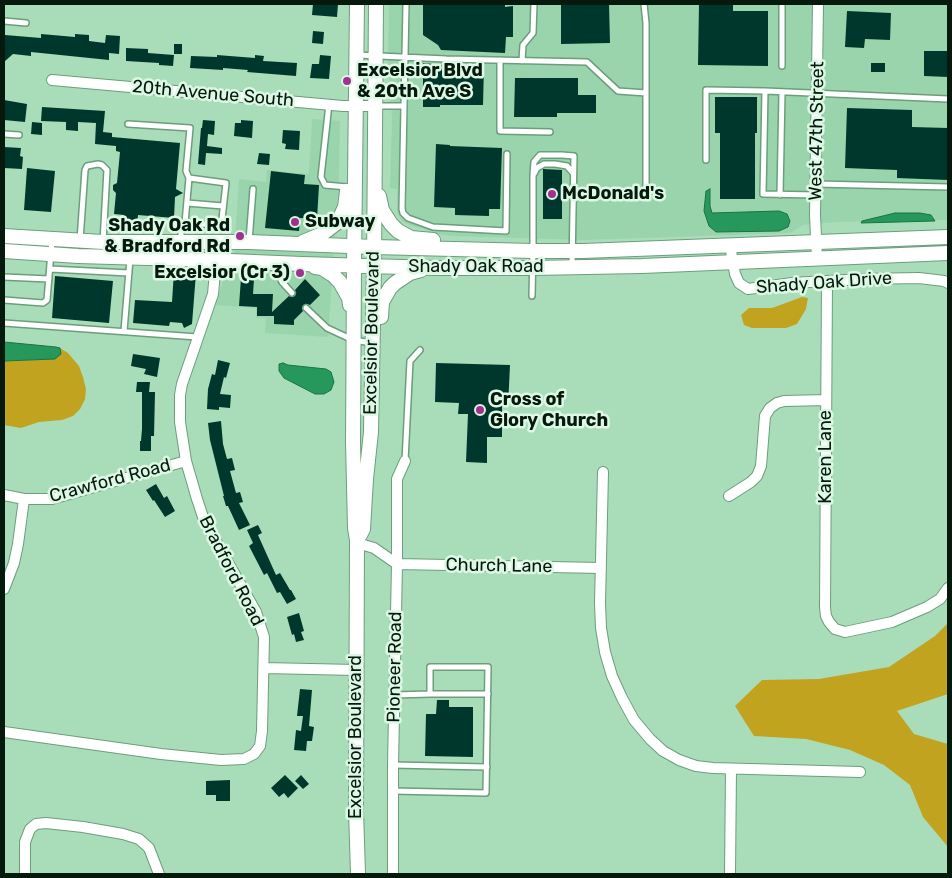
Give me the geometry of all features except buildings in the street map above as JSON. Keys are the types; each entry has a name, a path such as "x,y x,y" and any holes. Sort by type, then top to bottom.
{"main road":[{"path":"298,243 322,234 338,222 351,187 348,152 356,106 357,4"},
{"name":"Excelsior Boulevard","path":"357,541 363,529 371,432 376,4"},
{"path":"375,138 380,202 386,217 398,231 411,238 484,242 505,250"},
{"name":"Excelsior Boulevard","path":"351,187 354,246 353,442 354,528 357,541 356,810 358,874"},
{"name":"Shady Oak Road","path":"4,236 80,242 249,242 533,251 730,246 948,237"},
{"name":"Shady Oak Road","path":"4,251 51,255 436,268 572,267 948,253"},
{"path":"302,264 322,268 340,282 349,298 353,320"},
{"path":"371,432 380,381 382,302 390,288 405,276 417,270 436,268"}],"street":[{"name":"West 47th Street","path":"817,258 818,4"},
{"name":"20th Avenue South","path":"52,80 328,104 375,106"},
{"name":"Shady Oak Drive","path":"730,246 735,274 740,283 748,289 792,283 919,278 948,283"},
{"name":"Bradford Road","path":"4,732 161,754 221,760 244,759 254,754 260,746 264,636 256,612 204,520 196,499 186,461 180,422 182,384 213,294 216,261"},
{"name":"Karen Lane","path":"827,281 826,616 835,629 844,632 892,622 927,607 940,599 948,588"},
{"path":"729,496 758,476 761,466 766,416 770,408 784,401 826,400"},
{"name":"Crawford Road","path":"4,495 24,499 52,499 186,461"},
{"name":"Pioneer Road","path":"393,874 397,479 404,462"},
{"path":"602,472 601,628 605,652 622,698 634,720 650,739 663,751 679,760 704,767 860,772"},
{"path":"4,589 14,563 24,499"},
{"path":"357,541 374,548 397,564"},
{"name":"Church Lane","path":"397,564 601,568"},
{"path":"264,668 356,670"},
{"path":"730,874 731,769"},
{"path":"25,874 26,842 30,829 36,824 46,823 93,828 139,839 149,848 159,874"}],"lane":[{"path":"406,4 402,213 408,218 433,227 506,231 508,154"},
{"path":"522,61 522,44 534,33 534,4"},
{"path":"644,4 646,23 646,197"},
{"path":"782,4 782,66"},
{"path":"4,21 26,23"},
{"path":"356,54 446,59 587,62 618,91 646,92"},
{"path":"500,60 500,131 550,132"},
{"path":"706,160 706,90 948,99"},
{"path":"765,91 763,194 816,196"},
{"path":"780,195 782,92"},
{"path":"328,104 321,177 325,185 351,187"},
{"path":"375,106 404,106"},
{"path":"128,124 190,128 186,171 189,178 187,203 185,223 181,232 182,259"},
{"path":"4,134 20,135"},
{"path":"532,296 533,175 534,162 540,155 574,156 572,267"},
{"path":"80,242 85,170 87,166 98,164 107,170 104,242"},
{"path":"533,175 537,168 544,164 567,166 573,173"},
{"path":"185,223 216,225 222,219 224,206 226,183 189,178"},
{"path":"816,184 948,188"},
{"path":"249,242 253,189"},
{"path":"187,203 224,206"},
{"path":"4,300 43,303 47,300 52,240"},
{"path":"124,331 130,243"},
{"path":"276,263 277,272 282,282 292,293"},
{"path":"50,269 129,273"},
{"path":"4,277 49,279"},
{"path":"306,308 327,328 353,340 373,343"},
{"path":"4,323 197,337"},
{"path":"404,462 410,361 420,350"},
{"path":"393,791 486,793 488,667 430,667 430,694"},
{"path":"394,695 488,694"},
{"path":"393,765 486,767"}],"shaded area":[{"path":"389,4 948,4 948,220 837,222 803,225 790,233 584,240 451,236 432,233 412,226 403,222 397,213 397,189 390,188 392,118 388,56"},
{"path":"312,119 340,121 339,179 328,337 265,333 266,318 256,318 256,308 216,305 225,274 233,272 239,179 266,182 267,170 309,174"},
{"path":"710,189 712,213 779,211 787,214 790,221 788,227 779,231 716,232 709,226 704,211 706,191"},
{"path":"895,213 931,215 935,221 861,223 862,221"},
{"path":"802,297 808,298 806,309 797,324 786,328 752,328 744,325 741,315 749,308 772,308"},
{"path":"4,342 56,347 60,348 61,354 55,359 4,361"},
{"path":"60,348 68,353 79,366 83,377 86,389 85,399 80,409 73,416 62,420 39,422 21,428 4,425 4,361 55,359 61,351"},
{"path":"279,364 326,369 331,372 334,382 331,390 324,394 315,394 284,378 279,371"},
{"path":"948,623 948,694 897,711 914,734 948,744 948,847 923,817 910,785 884,765 850,750 806,739 754,736 735,706 762,680 819,679 889,667 935,636"}],"place":[{"name":"Excelsior Blvd & 20th Ave S","path":"347,81"},
{"name":"McDonald's","path":"552,194"},
{"name":"Subway","path":"295,222"},
{"name":"Shady Oak Rd & Bradford Rd","path":"240,236"},
{"name":"Excelsior (Cr 3)","path":"300,273"},
{"name":"Cross of Glory Church","path":"480,410"}]}
